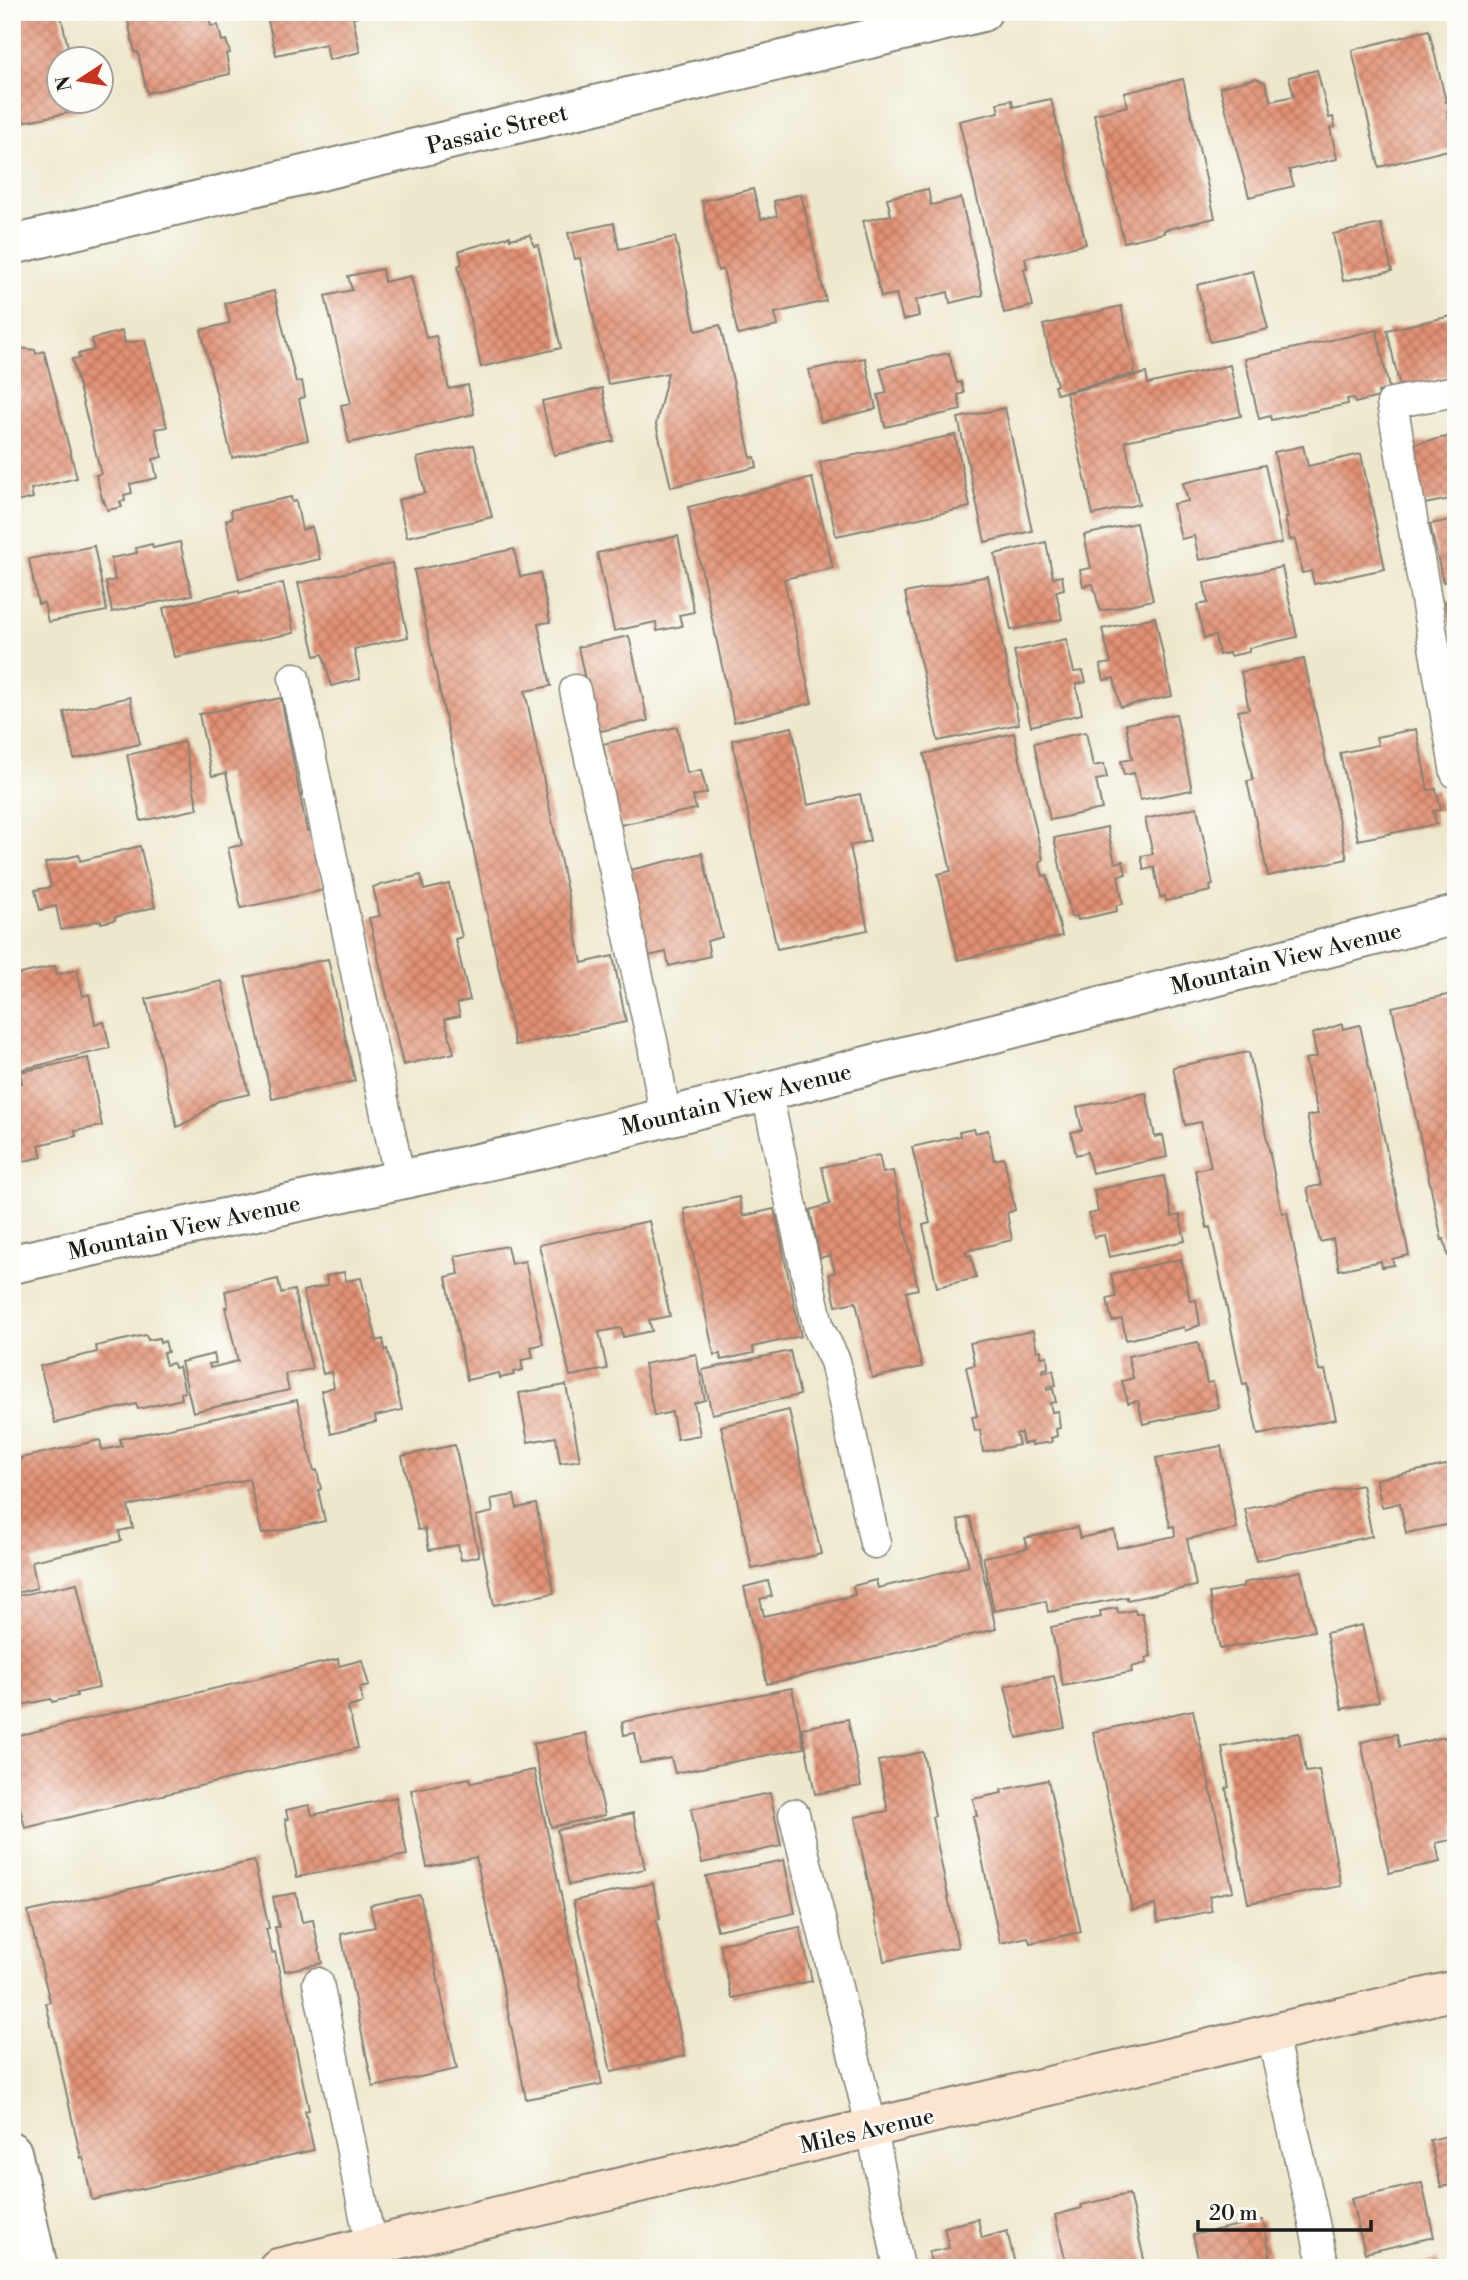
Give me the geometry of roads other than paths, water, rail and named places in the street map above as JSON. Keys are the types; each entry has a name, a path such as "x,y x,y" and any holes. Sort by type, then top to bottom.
{"main road":[{"name":"Miles Avenue","path":"278,2268 1456,1990"}],"street":[{"name":"Passaic Street","path":"12,245 982,12"},
{"name":"Mountain View Avenue","path":"12,1264 538,1150 1456,915"},
{"path":"12,2152 37,2268"}],"lane":[{"path":"1456,391 1392,403 1456,773"},
{"path":"294,678 400,1180"},
{"path":"575,690 653,1045 665,1116"},
{"path":"766,1090 819,1329 835,1361 875,1544"},
{"path":"794,1814 872,2129 899,2268"},
{"path":"318,1983 371,2246"},
{"path":"1272,2034 1324,2268"}]}
